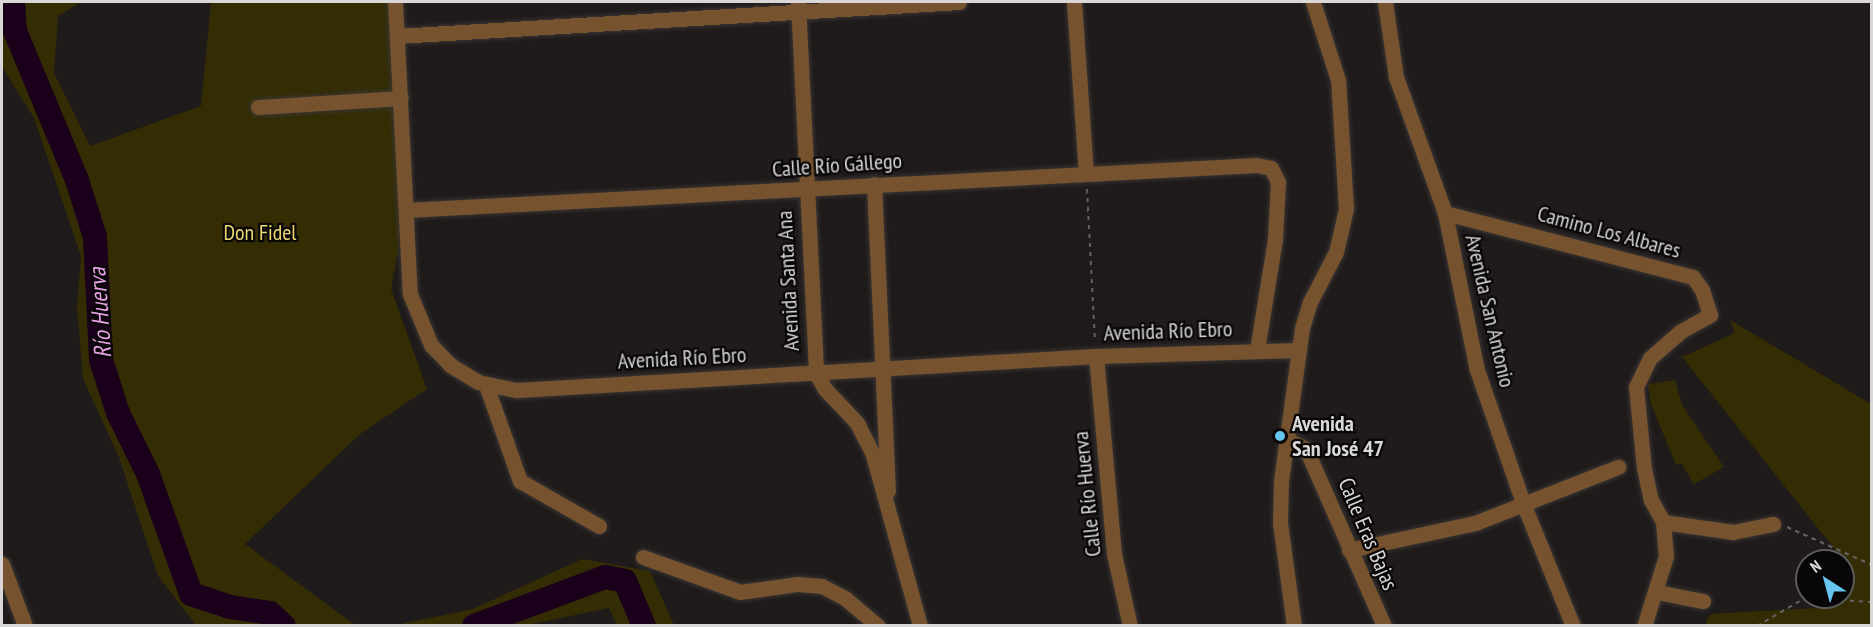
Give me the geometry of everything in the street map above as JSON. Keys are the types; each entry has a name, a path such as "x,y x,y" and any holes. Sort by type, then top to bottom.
{"street":[{"name":"Avenida Río Ebro","path":"395,2 410,294 421,329 450,365 486,385 517,390 1096,356 1299,350"},
{"path":"398,36 798,8 959,2"},
{"path":"1074,2 1086,172"},
{"path":"1294,626 1280,523 1286,439 1305,315 1336,252 1346,209 1338,80 1313,2"},
{"name":"Avenida San Antonio","path":"1385,2 1399,86 1445,213 1477,370 1523,503 1573,626"},
{"name":"Avenida Santa Ana","path":"798,8 816,373 861,430 888,500 920,626"},
{"path":"258,107 401,98"},
{"name":"Calle Río Gállego","path":"406,210 806,190 1086,172 1257,165 1271,168 1278,182 1275,239 1257,350"},
{"name":"Avenida Santa Ana","path":"874,184 890,467 888,500"},
{"name":"Camino Los Albares","path":"1445,213 1693,277 1702,290 1710,315 1681,331 1650,358 1636,387 1644,468 1651,500 1663,522 1666,555 1657,592 1644,626"},
{"name":"Calle Río Huerva","path":"1096,356 1114,554 1130,626"},
{"path":"486,385 520,481 598,526"},
{"name":"Calle Eras Bajas","path":"1286,439 1306,449 1384,626"},
{"path":"1349,550 1462,526 1618,467"},
{"path":"1663,522 1733,532 1773,524"},
{"path":"643,557 740,592 798,584 822,586 846,598 878,626"},
{"path":"2,564 25,626"},
{"path":"1657,592 1703,601"}],"path":[{"path":"1086,172 1096,356"},
{"path":"1773,524 1796,529 1872,565"},
{"path":"1757,626 1805,598 1872,602"}],"green space":[{"name":"Don Fidel","path":"2,2 81,2 58,16 54,73 90,146 201,106 211,2 395,2 406,210 391,289 427,389 360,434 245,544 355,625 196,625 158,576 119,457 83,379 77,307 81,256 34,118 2,67"},
{"path":"1730,320 1871,404 1871,625 1705,625 1710,614 1800,609 1855,609 1855,549 1835,549 1682,357 1735,333"},
{"path":"1675,380 1682,405 1724,467 1694,484 1681,463 1676,465 1651,404 1648,384"},
{"path":"582,559 650,571 674,625 617,625 609,608 527,625 396,625 473,609"}],"waterway":[{"name":"Río Huerva","path":"13,2 15,31 77,180 95,237 101,360 118,413 148,474 191,594 230,607 270,613 284,626"},
{"name":"Río Huerva","path":"474,626 605,577 625,581 644,626"}],"place":[{"name":"Avenida San José 47","path":"1280,436"}]}
